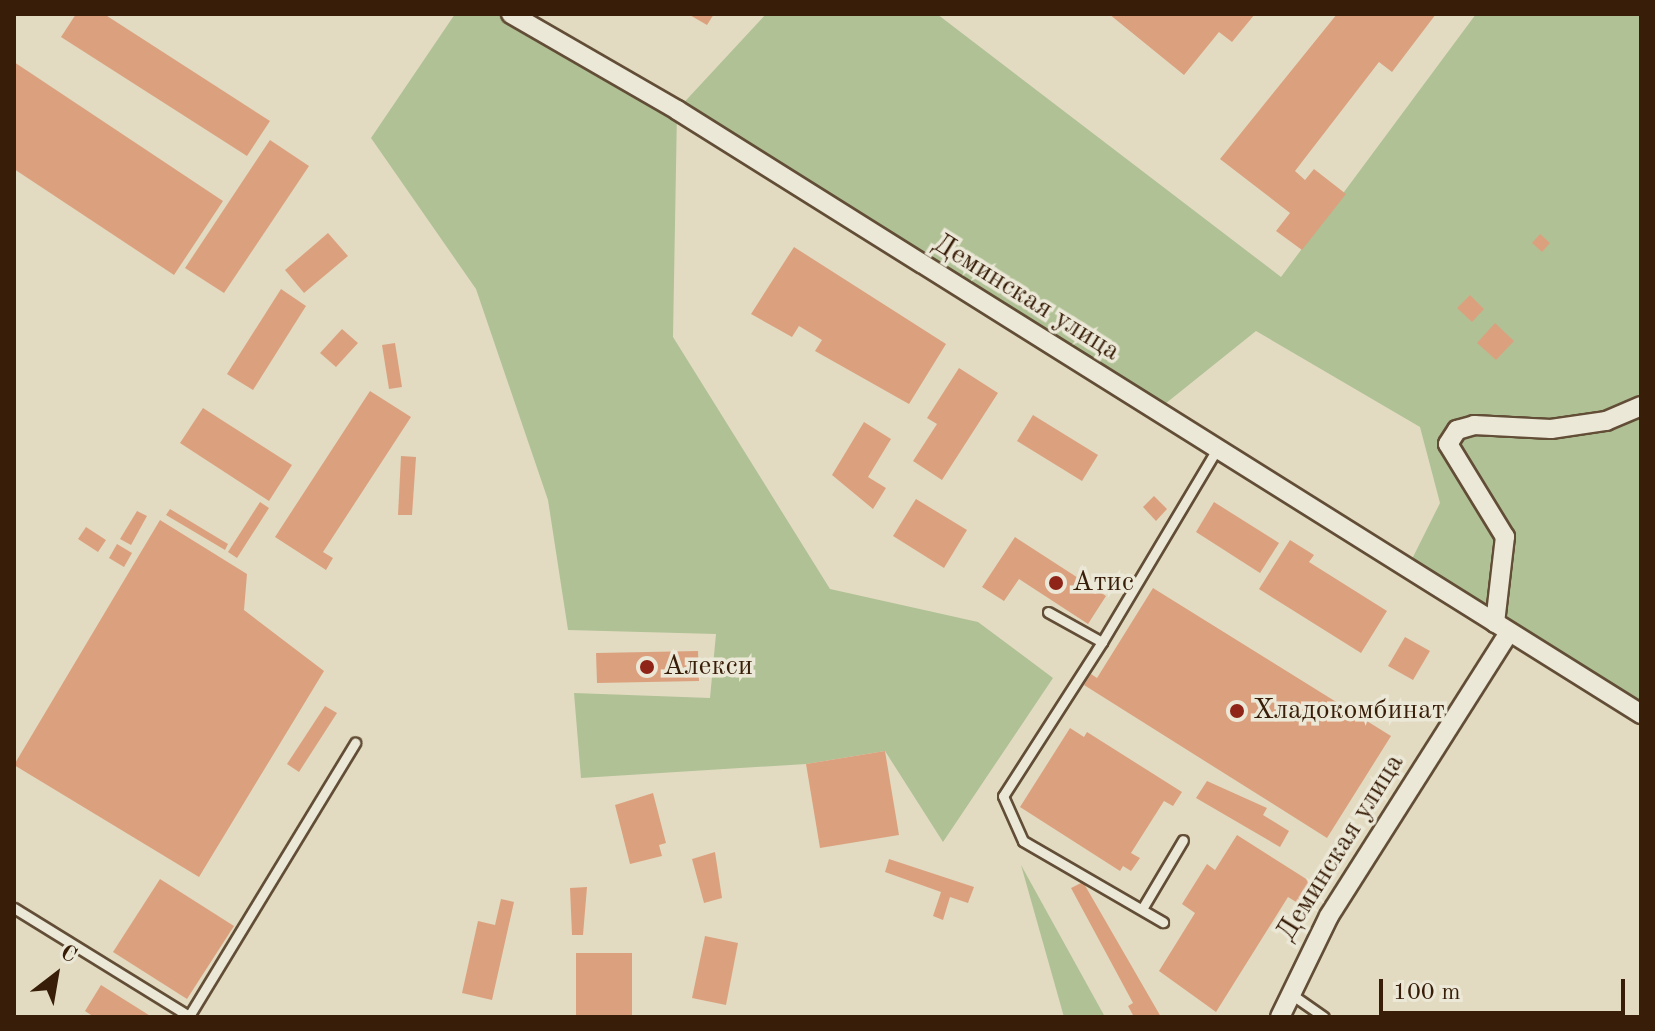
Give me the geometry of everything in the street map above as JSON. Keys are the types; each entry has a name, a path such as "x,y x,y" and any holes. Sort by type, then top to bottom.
{"street":[{"name":"Деминская улица","path":"511,14 677,110 1216,451 1641,714"},
{"path":"1502,628 1505,537 1448,444 1457,430 1474,425 1551,429 1606,421 1641,406"},
{"name":"Деминская улица","path":"1280,1017 1289,992 1329,916 1502,628"}],"lane":[{"path":"1163,922 1023,841 1003,796 1102,642 1216,451"},
{"path":"1048,612 1102,642"},
{"path":"14,908 189,1016 355,743"},
{"path":"1142,909 1183,840"},
{"path":"1289,992 1324,1017"}],"green space":[{"path":"455,14 511,14 677,110 766,14 937,14 1281,277 1476,14 1641,14 1641,714 1407,569 1440,503 1420,427 1256,331 1155,412 677,111 673,337 830,589 978,622 1053,678 943,842 885,751 806,764 581,778 574,693 710,698 716,634 568,630 548,500 476,289 371,138"},
{"path":"1021,865 1105,1017 1064,1017"}],"building":[{"path":"76,14 104,14 270,121 247,156 61,37"},
{"path":"688,14 714,14 707,25"},
{"path":"1109,14 1255,14 1232,42 1219,32 1184,75"},
{"path":"1337,14 1436,14 1392,72 1379,62 1295,171 1305,180 1314,169 1346,194 1302,250 1276,231 1290,213 1220,159"},
{"path":"14,62 223,201 174,275 14,169"},
{"path":"270,140 309,166 224,293 185,268"},
{"path":"328,233 348,256 304,293 285,270"},
{"path":"1540,234 1550,243 1542,252 1532,243"},
{"path":"794,247 946,344 909,404 815,351 822,340 799,326 792,337 751,314"},
{"path":"281,289 306,306 253,390 227,374"},
{"path":"1470,295 1484,309 1472,322 1457,308"},
{"path":"1495,323 1514,341 1496,360 1477,343"},
{"path":"342,329 358,343 336,367 320,353"},
{"path":"395,343 402,387 389,389 382,345"},
{"path":"959,368 998,393 942,480 913,461 937,424 927,418"},
{"path":"370,391 411,417 323,552 333,558 326,570 275,537"},
{"path":"203,408 292,465 269,501 180,443"},
{"path":"1033,415 1098,455 1082,481 1017,441"},
{"path":"864,422 891,439 868,477 886,488 873,509 832,475"},
{"path":"401,456 416,457 412,515 398,515"},
{"path":"1154,496 1167,509 1156,521 1143,507"},
{"path":"916,499 967,530 944,568 893,536"},
{"path":"260,502 269,508 237,558 228,552"},
{"path":"1214,502 1279,543 1260,573 1196,532"},
{"path":"170,509 228,544 225,550 166,515"},
{"path":"137,511 147,516 131,545 120,539"},
{"path":"160,520 247,574 244,610 324,671 199,877 14,765"},
{"path":"86,527 106,540 98,552 78,539"},
{"name":"Атис","path":"1015,537 1106,596 1088,624 1019,579 1004,601 982,587"},
{"path":"1290,540 1314,555 1309,562 1387,611 1361,653 1259,589"},
{"path":"117,544 132,553 124,567 109,558"},
{"name":"Хладокомбинат","path":"1153,588 1391,736 1327,838 1084,685 1091,674 1097,678"},
{"path":"1405,637 1430,651 1413,680 1388,666"},
{"name":"Алекси","path":"698,651 699,681 597,683 596,653"},
{"path":"325,706 337,713 299,772 287,764"},
{"path":"1070,728 1084,737 1087,732 1182,792 1173,806 1164,801 1131,853 1140,858 1131,871 1123,866 1120,871 1020,807"},
{"path":"885,751 899,835 820,848 806,764"},
{"path":"1207,781 1267,808 1263,815 1289,831 1280,847 1196,798"},
{"path":"653,793 666,843 659,845 662,856 630,864 615,805"},
{"path":"1237,835 1322,889 1309,910 1288,897 1216,1012 1159,971 1195,913 1182,904 1207,864 1215,870"},
{"path":"715,852 722,898 704,903 692,859"},
{"path":"889,859 974,887 968,903 950,897 943,920 933,916 941,892 885,872"},
{"path":"160,879 234,926 187,999 113,952"},
{"path":"1083,882 1161,1017 1134,1017 1128,1006 1133,1003 1071,888"},
{"path":"587,887 583,935 572,935 570,888"},
{"path":"501,899 514,902 492,1000 462,993 478,921 495,925"},
{"path":"705,936 738,943 726,1005 692,998"},
{"path":"576,953 632,953 632,1017 576,1017"},
{"path":"101,985 152,1017 94,1017 85,1011"}],"place":[{"name":"Атис","path":"1056,583"},
{"name":"Алекси","path":"647,667"},
{"name":"Хладокомбинат","path":"1237,711"}]}
